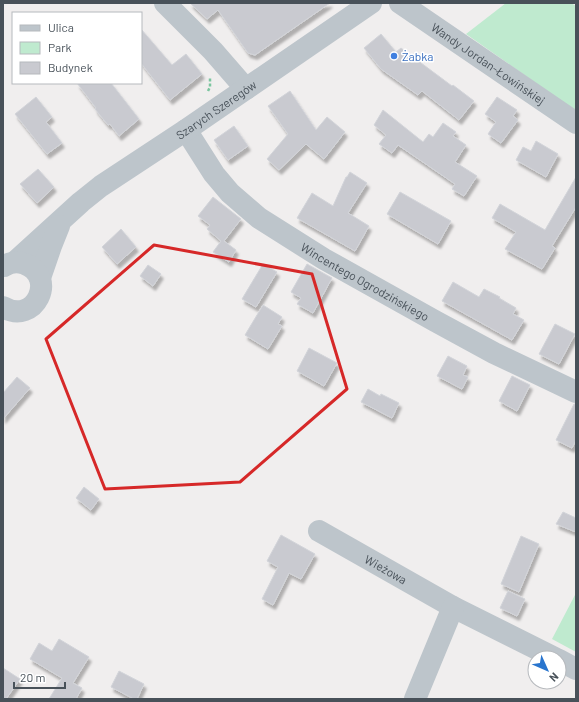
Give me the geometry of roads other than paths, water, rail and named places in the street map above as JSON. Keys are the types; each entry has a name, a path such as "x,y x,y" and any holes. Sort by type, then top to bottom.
{"street":[{"path":"166,3 208,46 246,89"},
{"name":"Szarych Szeregów","path":"9,264 62,220 80,202 101,186 186,130 371,3"},
{"name":"Wandy Jordan-Łowińskiej","path":"400,3 576,123"},
{"name":"Wincentego Ogrodzińskiego","path":"186,130 214,174 230,193 259,218 324,259 435,321 494,353 576,392"},
{"name":"Szarych Szeregów","path":"5,309 17,312 25,310 33,306 38,300 41,293 40,278 62,220"},
{"path":"9,264 23,263 30,266 36,271 40,278"},
{"name":"Wieżowa","path":"319,531 453,607 539,650"},
{"path":"415,699 453,607"},
{"path":"567,664 576,669"}],"place":[{"name":"Żabka","path":"394,56"}]}
